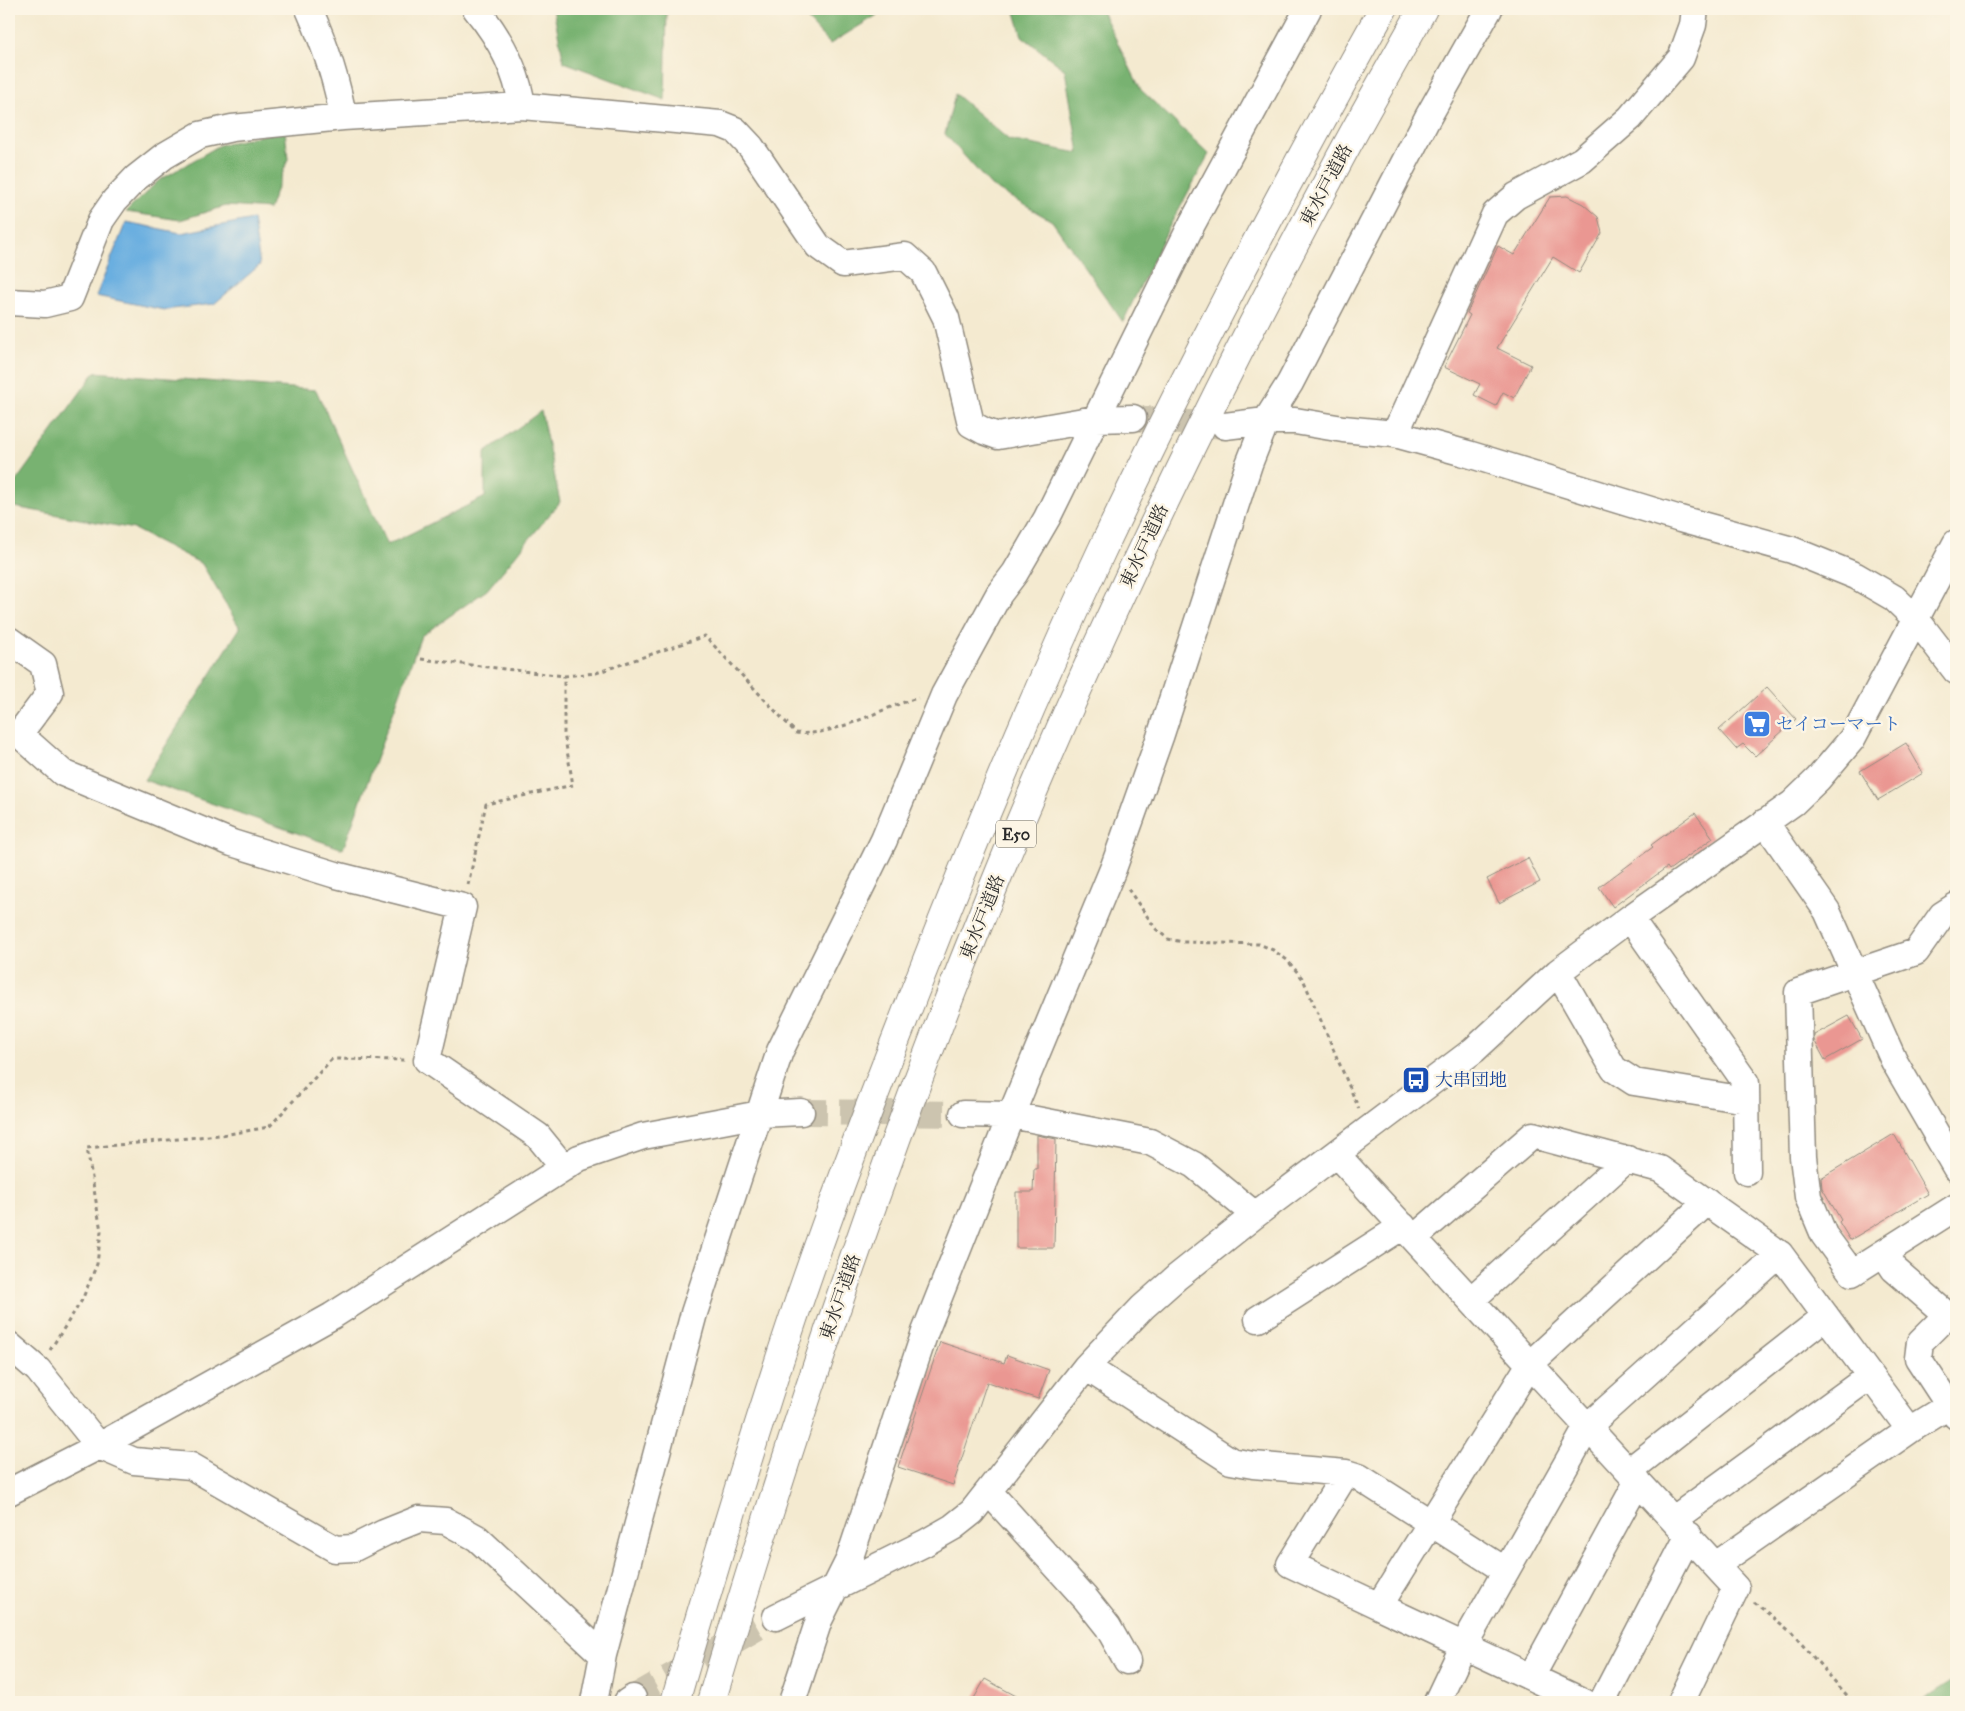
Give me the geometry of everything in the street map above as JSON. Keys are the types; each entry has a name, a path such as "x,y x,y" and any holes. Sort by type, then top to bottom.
{"highway":[{"name":"東水戸道路","path":"675,1702 730,1516 794,1318 865,1118 957,884 1036,697 1097,562 1180,389 1299,160 1383,9"},
{"name":"東水戸道路","path":"711,1702 763,1527 827,1333 899,1129 989,896 1068,712 1135,565 1212,404 1329,178 1423,9"}],"street":[{"path":"309,9 322,40 340,99 343,117"},
{"path":"476,9 491,28 508,57 520,93 522,106"},
{"path":"594,1702 602,1655 694,1313 780,1051 884,840 944,695 999,594 1016,573 1047,518 1192,224 1308,9"},
{"path":"792,1702 819,1620 849,1560 925,1332 1011,1115 1113,868 1160,737 1249,464 1266,421 1290,383 1428,117 1489,9"},
{"path":"1394,434 1495,214 1516,196 1582,160 1630,118 1681,58 1693,25 1695,9"},
{"path":"9,302 45,304 70,298 101,220 115,200 136,178 164,156 200,135 232,128 343,117 522,106 720,124 735,130 751,147 818,246 843,264 905,256 923,272 946,318 971,424 998,436 1095,419 1133,418"},
{"path":"1225,426 1266,421 1294,421 1343,429 1394,434 1468,454 1680,519 1792,550 1856,576 1894,598 1916,619 1956,671"},
{"path":"776,1617 880,1566 953,1527 972,1512 1086,1367 1143,1308 1177,1277 1255,1215 1474,1050 1558,972 1630,918 1793,803 1818,779 1852,739 1956,543"},
{"path":"9,640 43,664 50,693 19,734 64,773 232,843 336,875 464,908 427,1060 538,1136 564,1168"},
{"path":"1764,822 1827,911 1894,1061 1956,1168"},
{"path":"1956,906 1942,915 1916,952 1798,992 1803,1157 1808,1197 1824,1235 1852,1273 1956,1207"},
{"path":"1630,918 1746,1082 1747,1172"},
{"path":"1558,972 1614,1069 1634,1082 1746,1100"},
{"path":"9,1492 99,1446 332,1316 579,1158 644,1136 760,1114 801,1112"},
{"path":"963,1114 1011,1115 1150,1142 1194,1165 1255,1215"},
{"path":"1258,1319 1408,1232 1533,1135 1660,1169 1780,1254 1910,1430"},
{"path":"1336,1154 1736,1588 1681,1702"},
{"path":"1471,1300 1626,1159"},
{"path":"1379,1606 1530,1364 1707,1202"},
{"path":"1437,1702 1464,1645 1588,1426 1780,1254"},
{"path":"1716,1565 1910,1430 1953,1411 1918,1358 1920,1342 1947,1315 1894,1269 1884,1254"},
{"path":"1531,1677 1634,1476 1826,1316"},
{"path":"9,1345 38,1370 99,1446 134,1461 190,1466 335,1549 354,1548 384,1533 420,1519 446,1520 477,1538 602,1655"},
{"path":"1086,1367 1231,1461 1253,1465 1346,1473 1359,1477 1506,1571"},
{"path":"1602,1702 1681,1527 1870,1376"},
{"path":"1346,1473 1290,1564 1584,1702"},
{"path":"989,1492 1085,1598 1108,1627 1127,1661"}],"path":[{"path":"421,659 564,676 596,673 705,636 796,732 809,734 829,729 916,698 944,695"},
{"path":"464,908 486,804 573,785 564,733 564,676"},
{"path":"1113,868 1156,929 1168,938 1183,942 1259,944 1273,950 1287,960 1303,979 1368,1130"},
{"path":"38,1370 82,1300 97,1264 101,1231 87,1148 229,1134 269,1127 332,1059 427,1060"},
{"path":"1736,1588 1791,1632 1853,1702"}],"green space":[{"path":"553,9 667,9 665,100 564,62"},
{"path":"797,9 887,9 830,44"},
{"path":"1014,9 1103,9 1103,13 1141,90 1209,154 1168,229 1123,322 1052,221 991,186 945,134 955,94 1009,140 1079,153 1065,70 1022,36"},
{"path":"285,130 288,159 269,209 226,206 180,220 126,212 158,181 220,145"},
{"path":"95,372 316,390 387,545 485,497 485,452 541,411 560,502 487,590 421,636 343,849 144,780 240,628 202,564 134,529 9,506 9,491"},
{"path":"1956,1679 1956,1702 1920,1702"}],"water":[{"path":"253,219 260,265 214,304 164,310 96,296 126,222 181,233"}],"building":[{"path":"1567,196 1583,204 1598,217 1602,233 1579,273 1553,257 1497,348 1531,365 1514,398 1503,392 1496,406 1474,395 1480,384 1444,367 1470,315 1467,313 1498,246 1514,255 1550,197"},
{"name":"セイコーマート","path":"1767,687 1796,719 1755,756 1743,744 1736,749 1719,730"},
{"path":"1906,743 1923,773 1878,800 1860,771"},
{"path":"1695,813 1713,838 1669,870 1667,867 1613,907 1599,887 1653,847 1651,845"},
{"path":"1528,858 1540,882 1499,903 1487,879"},
{"path":"1849,1016 1862,1039 1825,1060 1814,1040 1814,1035"},
{"path":"1894,1134 1928,1194 1850,1240 1839,1222 1841,1220 1822,1188 1821,1178"},
{"path":"1037,1135 1056,1139 1054,1248 1016,1248 1016,1192 1033,1192 1034,1169 1037,1169"},
{"path":"940,1342 1004,1363 1007,1355 1049,1370 1038,1399 987,1382 953,1485 898,1467"},
{"path":"985,1679 1027,1702 972,1702"}],"tunnel":[{"path":"1133,418 1224,426"},
{"path":"801,1112 963,1114"},
{"path":"633,1698 776,1617"}],"place":[{"name":"セイコーマート","path":"1757,724"},
{"name":"大串団地","path":"1416,1080"}]}
